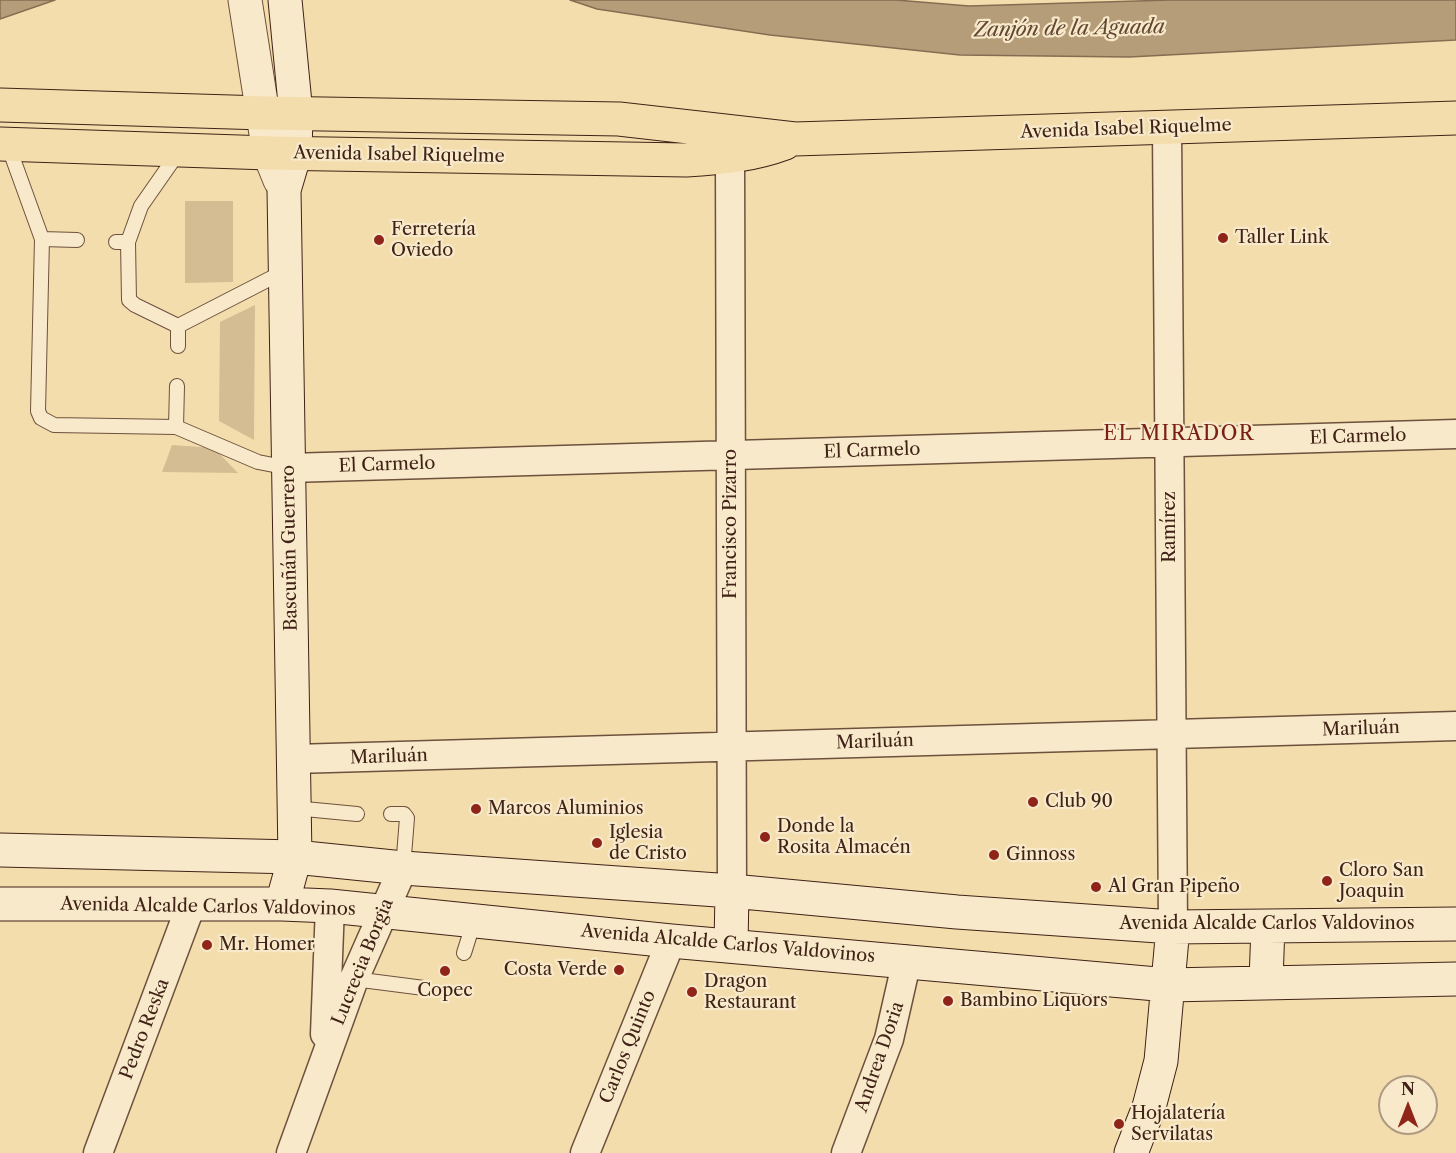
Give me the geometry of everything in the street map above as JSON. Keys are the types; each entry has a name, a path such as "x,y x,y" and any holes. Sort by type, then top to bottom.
{"highway":[{"name":"Avenida Isabel Riquelme","path":"0,105 280,114 619,119 795,139 1456,117"},
{"name":"Avenida Isabel Riquelme","path":"4,145 628,160 730,157 762,152 795,139"}],"main road":[{"name":"Bascuñán Guerrero","path":"245,0 280,114"},
{"name":"Bascuñán Guerrero","path":"282,904 295,857 286,271 280,114 285,0"},
{"name":"Avenida Alcalde Carlos Valdovinos","path":"0,850 295,857 403,868 732,891 957,912 1173,927 1456,924"},
{"path":"511,923 516,875"},
{"path":"731,946 732,891"},
{"name":"Avenida Alcalde Carlos Valdovinos","path":"0,904 330,906 671,941 907,960 1168,985 1221,986 1266,981 1456,979"},
{"path":"947,964 957,912"},
{"path":"1266,981 1268,926"},
{"path":"1131,1153 1155,1089 1161,1060 1173,927"}],"street":[{"name":"Ramírez","path":"1167,128 1173,927"},
{"name":"Francisco Pizarro","path":"730,157 732,891"},
{"name":"El Carmelo","path":"289,468 1456,434"},
{"name":"Mariluán","path":"294,759 1456,726"},
{"name":"Lucrecia Borgia","path":"291,1153 354,979 403,868"},
{"name":"Pedro Reska","path":"98,1153 191,905"},
{"name":"Lucrecia Borgia","path":"325,1058 330,906"},
{"name":"Carlos Quinto","path":"585,1153 671,941"},
{"name":"Andrea Doria","path":"846,1153 890,1039 907,960"}],"lane":[{"path":"4,145 42,239 38,411 41,418 54,425 176,427 258,462 289,468"},
{"path":"178,326 135,306 129,300 122,242 141,206 179,151"},
{"path":"42,239 76,240"},
{"path":"178,326 286,271"},
{"path":"178,326 178,346"},
{"path":"176,427 177,386"},
{"path":"294,808 357,814"},
{"path":"391,814 404,814 407,818 403,868"},
{"path":"464,953 474,919"},
{"path":"354,979 424,988"}],"shaded area":[{"path":"185,201 233,201 233,282 185,283"},
{"path":"255,305 254,440 219,421 220,322"},
{"path":"172,445 214,448 238,473 162,472"}],"water":[{"path":"0,0 55,0 0,19"},
{"name":"Zanjón de la Aguada","path":"570,0 896,0 969,6 1170,0 1456,0 1456,40 1129,57 960,55 770,35 597,9"}],"place":[{"name":"Taller Link","path":"1223,238"},
{"name":"Ferretería Oviedo","path":"379,240"},
{"name":"Club 90","path":"1033,802"},
{"name":"Marcos Aluminios","path":"476,809"},
{"name":"Donde la Rosita Almacén","path":"765,837"},
{"name":"Iglesia de Cristo","path":"597,843"},
{"name":"Ginnoss","path":"994,855"},
{"name":"Cloro San Joaquin","path":"1327,881"},
{"name":"Al Gran Pipeño","path":"1096,887"},
{"name":"Mr. Homer","path":"207,945"},
{"name":"Costa Verde","path":"619,970"},
{"name":"Copec","path":"445,971"},
{"name":"Dragon Restaurant","path":"692,992"},
{"name":"Bambino Liquors","path":"948,1001"},
{"name":"Hojalatería Servilatas","path":"1119,1124"}],"district":[{"name":"EL MIRADOR","path":"1179,434"}]}
